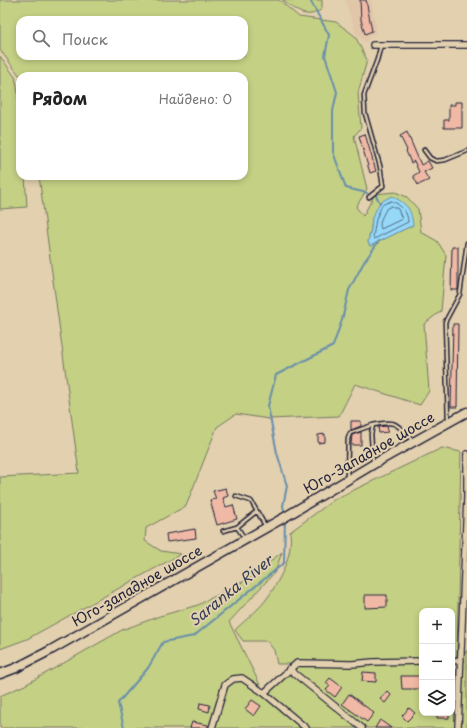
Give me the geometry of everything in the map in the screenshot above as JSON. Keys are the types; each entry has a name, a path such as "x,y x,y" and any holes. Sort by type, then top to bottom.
{"main road":[{"name":"Юго-Западное шоссе","path":"285,517 374,464 467,412"},
{"name":"Юго-западное шоссе","path":"0,674 16,668 49,651 285,517"}],"street":[{"path":"373,45 467,45"},
{"path":"458,728 461,660 464,637 467,453"},
{"path":"455,661 461,660"},
{"path":"264,693 296,663 352,664 419,661"},
{"path":"289,669 362,728"},
{"path":"212,728 225,684 232,679 242,678 264,693 306,728"}],"lane":[{"path":"368,197 383,186 380,166 365,113 364,94 381,45"},
{"path":"424,150 430,158 436,161 445,160 467,151"},
{"path":"448,422 445,322 460,294 467,243"},
{"path":"347,480 348,439 350,433 373,425 388,422 395,424 414,442"},
{"path":"373,425 371,434 374,464"},
{"path":"236,496 251,501 267,527"},
{"path":"223,531 237,527 257,511"},
{"path":"237,527 245,540"}],"shaded area":[{"path":"345,0 371,0 377,31 365,42 356,34"}],"green space":[{"path":"0,0 279,0 299,17 336,22 355,36 367,60 358,93 361,128 354,136 367,189 356,207 363,216 375,194 395,192 407,197 418,209 421,232 437,241 446,255 441,311 424,324 429,391 420,405 355,384 339,416 269,419 236,414 217,427 186,506 146,528 145,541 161,551 181,554 27,639 0,649 0,477 79,473 40,180 248,180 248,72 17,72 0,50","holes":["372,218 413,225 370,246 368,242"]},
{"path":"282,0 322,0 322,9 311,14 301,13"},
{"path":"0,56 15,77 16,82 16,180 25,180 27,207 0,209"},
{"path":"442,448 461,452 457,655 455,658 455,608 419,608 419,716 455,716 455,661 461,660 467,650 467,728 0,728 0,696 25,685 122,630 160,616 198,605 250,578 282,552 275,572 229,622 264,693 296,664 277,664 274,650 267,641 243,641 235,630 261,606 277,582 288,558 290,549 290,532 335,499"}],"water":[{"path":"392,196 405,204 411,214 413,225 370,246 368,242 372,218 380,202"}],"building":[{"path":"360,0 366,0 372,31 365,34 361,20"},
{"path":"455,102 462,102 462,128 444,128 444,120 449,120 449,105 455,105"},
{"path":"407,132 421,165 428,161 432,168 424,172 429,180 418,185 413,176 419,172 414,161 411,163 406,151 407,150 400,136"},
{"path":"365,134 376,171 370,173 359,136"},
{"path":"452,247 458,247 458,290 451,290"},
{"path":"453,324 458,324 457,407 451,407"},
{"path":"351,421 361,421 361,426 351,430"},
{"path":"387,426 388,432 379,433 378,427"},
{"path":"361,432 361,445 351,445 352,435"},
{"path":"325,434 325,442 318,443 318,435"},
{"path":"226,488 228,496 223,498 226,507 233,505 237,519 217,525 210,500 216,499 213,491"},
{"path":"195,529 196,538 167,542 166,534"},
{"path":"365,595 387,595 387,607 365,608"},
{"path":"363,672 376,673 376,682 362,681"},
{"path":"401,676 419,676 419,689 402,689"},
{"path":"330,678 342,687 335,697 326,690 330,686 326,683"},
{"path":"387,691 391,695 385,703 380,699"},
{"path":"349,694 374,713 367,722 342,704"},
{"path":"252,700 261,706 254,716 245,709"},
{"path":"200,703 210,705 209,712 199,709"},
{"path":"409,708 415,713 407,721 402,716"},
{"path":"437,716 449,716 449,718 437,718"},
{"path":"380,720 391,728 375,728"},
{"path":"192,722 208,725 208,728 190,728"}],"waterway":[{"name":"Saranka River","path":"310,0 329,35 325,56 337,92 333,111 333,152 346,188 367,193"},
{"name":"Saranka River","path":"375,194 380,203"},
{"name":"Saranka River","path":"285,515 283,506 287,486 277,453 268,406 276,375 333,346 342,320 349,290 364,262 379,241"},
{"name":"Saranka River","path":"124,728 118,703 148,668 163,642 194,636 284,563 285,520"}]}
